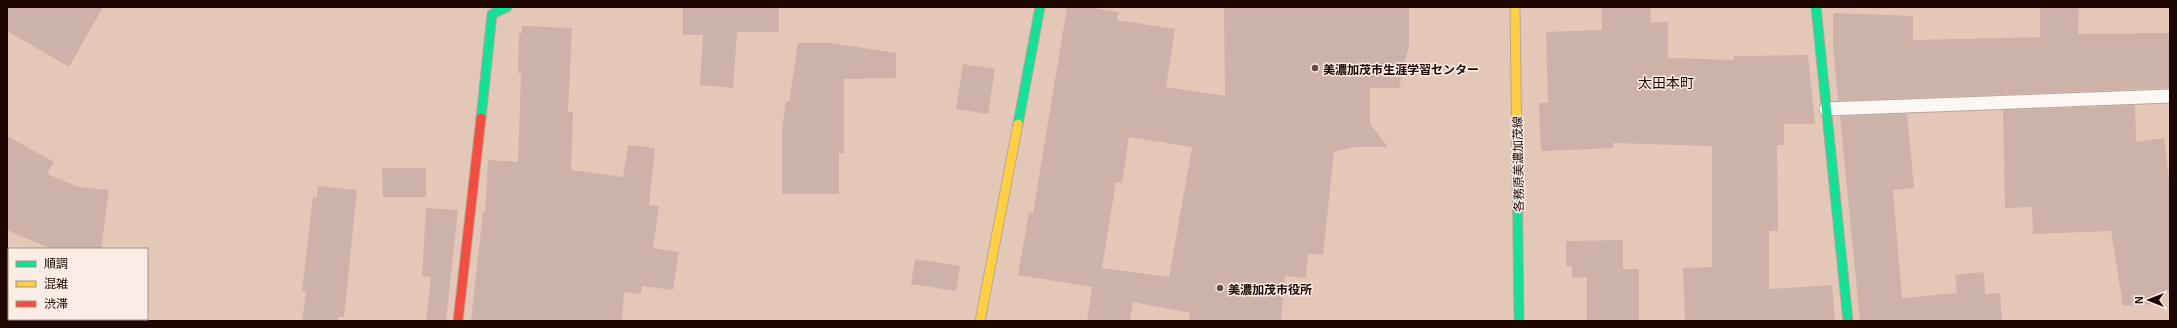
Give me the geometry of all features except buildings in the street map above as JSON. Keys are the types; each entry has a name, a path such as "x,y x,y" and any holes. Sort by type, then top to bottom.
{"street":[{"path":"458,321 492,14 507,7"},
{"path":"980,321 1040,7"},
{"name":"各務原美濃加茂線","path":"1515,7 1518,321"},
{"path":"1816,7 1848,321"}],"lane":[{"path":"1826,109 2170,96"}],"traffic: fast":[{"path":"481,118 492,14 507,7"},
{"path":"1018,124 1040,7"},
{"path":"1816,7 1848,321"},
{"path":"1517,161 1519,321"}],"traffic: slow":[{"path":"1515,7 1517,161"},
{"path":"980,321 1018,124"}],"traffic: jam":[{"path":"458,321 481,118"}],"place":[{"name":"美濃加茂市生涯学習センター","path":"1315,68"},
{"name":"美濃加茂市役所","path":"1220,288"}],"district":[{"name":"太田本町","path":"1666,82"}]}
